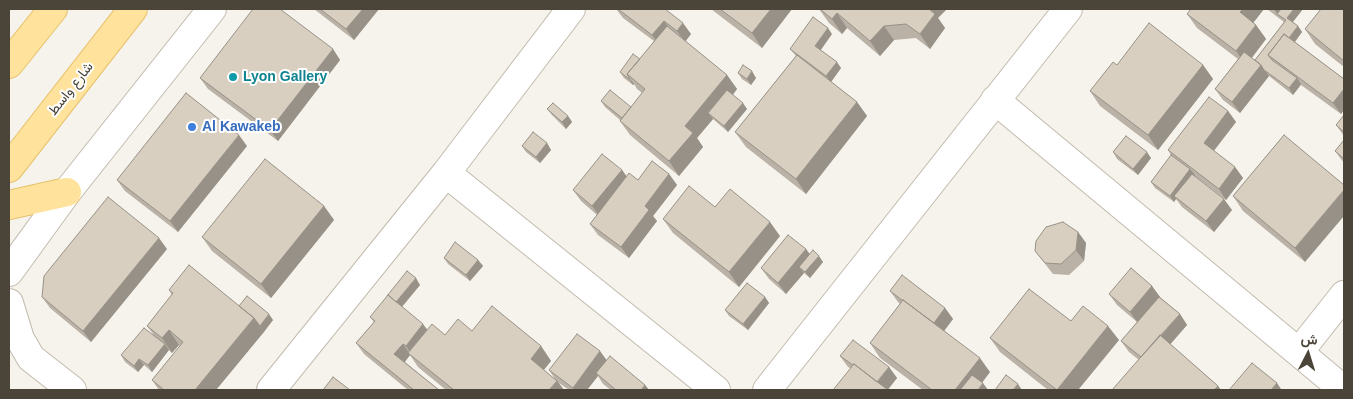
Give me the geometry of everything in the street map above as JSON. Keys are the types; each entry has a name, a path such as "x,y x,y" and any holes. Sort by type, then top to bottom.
{"main road":[{"path":"9,64 53,9"},
{"name":"شارع واسط","path":"9,168 133,9"},
{"path":"9,205 67,192"}],"street":[{"path":"9,272 67,192 212,9"},
{"path":"270,390 446,173 571,9"},
{"path":"767,390 1068,9"},
{"path":"995,100 1344,390"},
{"path":"446,173 716,390"},
{"path":"1299,352 1344,295"},
{"path":"9,303 20,339 20,355 72,390"}],"building":[{"path":"253,9 280,9 333,49 270,130 200,78"},
{"path":"320,9 363,9 346,29"},
{"path":"618,9 665,9 683,23 677,31 664,21 652,35"},
{"path":"720,9 771,9 752,33"},
{"path":"820,9 929,9 935,14 920,34 906,24 884,26 870,41 837,13 832,19"},
{"path":"1191,9 1243,9 1240,12 1256,25 1236,51 1187,14"},
{"path":"1281,9 1294,9 1287,18 1298,26 1289,38 1284,34 1268,55 1297,78 1289,88 1264,70 1255,60 1286,20 1277,14"},
{"path":"1321,9 1344,9 1344,61 1305,29"},
{"path":"813,17 828,28 815,46 837,62 826,76 790,49"},
{"path":"1149,23 1203,65 1148,135 1090,91 1113,62 1117,65"},
{"path":"667,26 727,75 685,126 693,133 669,161 620,121 645,89 627,74"},
{"path":"1284,34 1344,79 1344,89 1333,103 1268,55"},
{"path":"1244,52 1261,65 1232,102 1215,89"},
{"path":"633,54 640,59 627,74 629,79 620,72"},
{"path":"797,55 857,102 796,179 735,132"},
{"path":"743,65 752,71 747,79 738,73"},
{"path":"610,90 631,107 622,118 601,101"},
{"path":"727,90 743,103 724,126 708,113"},
{"path":"186,93 239,135 170,221 117,180"},
{"path":"1209,97 1228,111 1204,143 1235,167 1219,189 1168,150"},
{"path":"553,103 568,116 562,122 547,109"},
{"path":"1344,115 1344,132 1336,125"},
{"path":"533,132 547,143 536,157 522,146"},
{"path":"1284,135 1344,185 1344,190 1295,248 1233,196"},
{"path":"1126,136 1147,152 1133,169 1113,152"},
{"path":"1344,140 1344,159 1335,151"},
{"path":"602,154 622,170 592,206 573,190"},
{"path":"1171,155 1190,169 1170,196 1151,182"},
{"path":"265,159 324,206 261,284 202,237"},
{"path":"652,161 669,174 645,206 649,210 621,247 590,224 629,173 638,180"},
{"path":"1192,174 1224,199 1206,221 1174,196"},
{"path":"689,186 715,207 730,189 770,222 729,272 663,219"},
{"path":"108,197 159,238 83,331 42,297 44,276"},
{"path":"1063,222 1078,232 1076,250 1061,264 1045,263 1035,251 1036,241 1046,227"},
{"path":"788,235 806,249 778,283 761,268"},
{"path":"455,242 478,260 466,275 444,258"},
{"path":"813,250 819,256 805,272 799,267"},
{"path":"189,265 254,318 195,390 164,390 152,380 183,342 169,330 162,338 147,326 173,293 169,290"},
{"path":"1131,268 1152,286 1130,312 1109,294"},
{"path":"407,271 416,278 396,302 387,296"},
{"path":"902,275 945,308 934,323 890,291"},
{"path":"747,283 765,297 743,324 725,310"},
{"path":"1029,289 1071,321 1083,306 1108,326 1057,390 990,338"},
{"path":"388,295 423,324 406,346 403,344 394,354 439,390 414,390 356,343 375,321 370,317"},
{"path":"247,296 269,314 260,326 254,318 239,306"},
{"path":"1159,297 1180,314 1141,357 1121,341"},
{"path":"903,300 980,358 955,390 932,390 870,343"},
{"path":"492,306 541,346 531,359 557,381 549,390 454,390 408,353 432,324 445,335 458,319 472,331"},
{"path":"144,328 165,344 148,365 139,359 134,366 121,355"},
{"path":"577,334 600,351 573,388 549,370"},
{"path":"1160,335 1218,386 1214,390 1112,390"},
{"path":"853,340 889,367 877,382 854,364 840,356"},
{"path":"610,356 645,385 641,390 616,390 596,373"},
{"path":"1252,363 1277,383 1271,390 1229,390"},
{"path":"854,364 888,390 833,390"},
{"path":"972,375 983,383 978,390 960,390"},
{"path":"1006,375 1018,384 1013,390 995,390"},
{"path":"333,377 350,390 323,390"}],"place":[{"name":"Lyon Gallery","path":"233,77"},
{"name":"Al Kawakeb","path":"192,127"}]}
